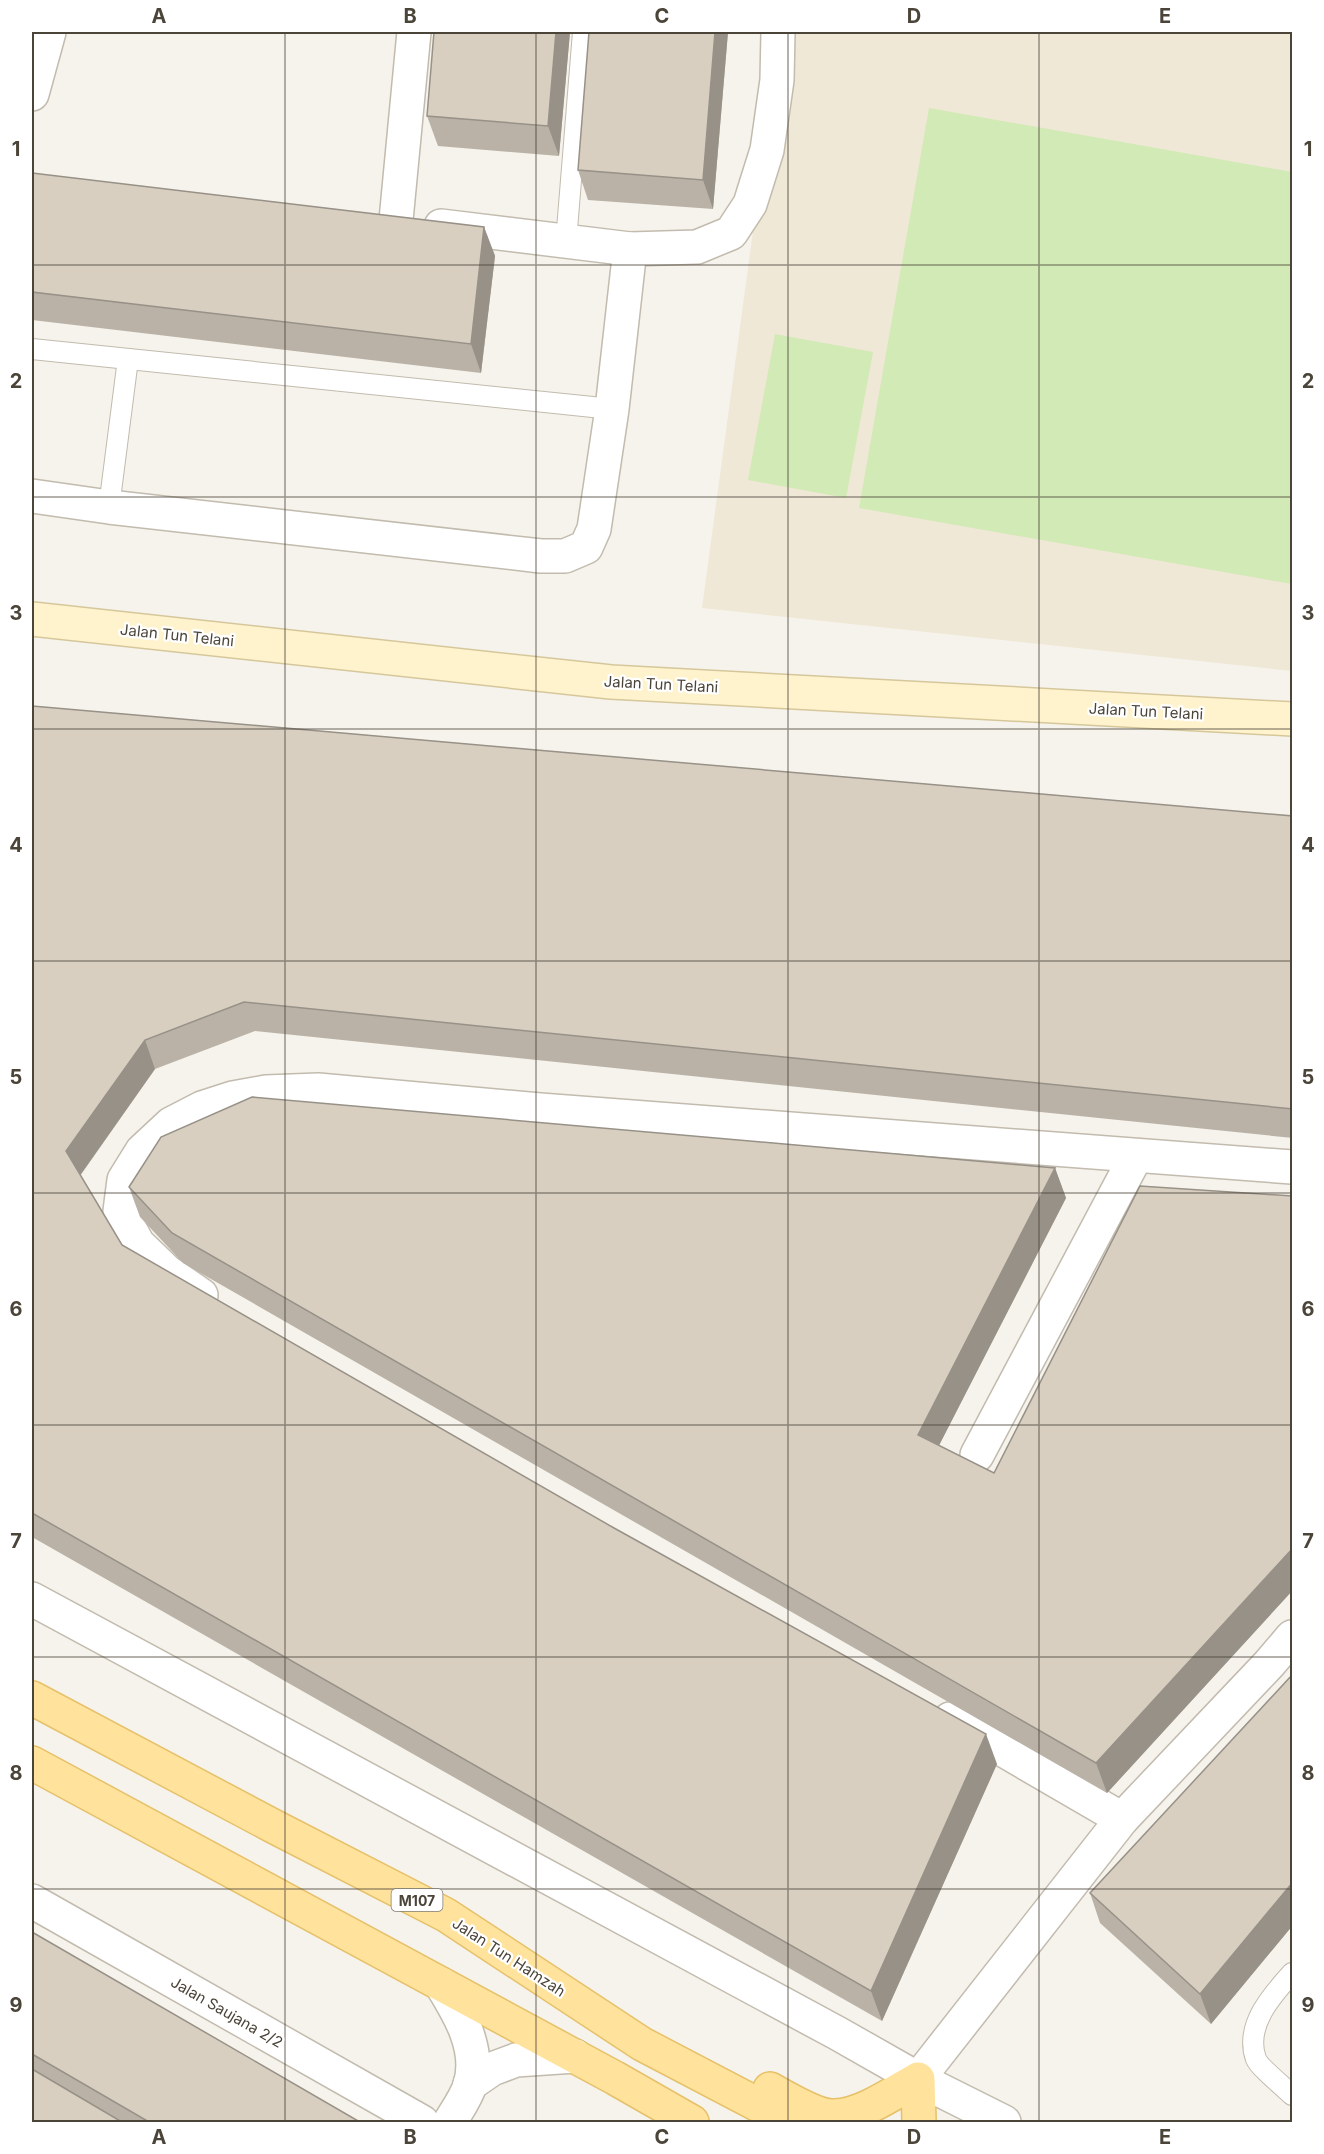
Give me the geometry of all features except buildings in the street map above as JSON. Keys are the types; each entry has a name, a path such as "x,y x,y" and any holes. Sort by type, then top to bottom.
{"main road":[{"name":"Jalan Tun Hamzah","path":"32,1698 446,1915 642,2044 791,2122"},
{"path":"32,1763 575,2056 692,2122"},
{"path":"446,1915 685,2046 802,2106 833,2117 862,2110 918,2079 919,2122"}],"street":[{"path":"32,94 49,32"},
{"path":"396,220 414,32"},
{"path":"361,216 630,249 697,247 731,233 750,204 767,150 777,80 778,32"},
{"path":"32,496 109,507 541,556 564,556 585,547 594,530 612,409 630,249"},
{"name":"Jalan Tun Telani","path":"32,619 611,682 1293,719"},
{"path":"228,1311 166,1271 138,1244 120,1212 124,1180 142,1150 171,1124 212,1105 233,1098 266,1092 318,1090 552,1111 1293,1167"},
{"path":"977,1455 1136,1156"},
{"path":"32,1599 837,2033 918,2079 1004,2122"},
{"path":"918,2079 1122,1819 1293,1637"},
{"path":"926,1706 1122,1819"},
{"name":"Jalan Saujana 2/2","path":"32,1901 422,2122"},
{"path":"441,1984 467,2032 472,2058 470,2084 450,2122"},
{"path":"470,2084 492,2070 516,2060 575,2056"}],"lane":[{"path":"566,242 583,32"},
{"path":"32,349 612,409"},
{"path":"109,507 128,359"},
{"path":"1293,1973 1271,1996 1259,2017 1254,2039 1257,2060 1293,2095"}],"shaded area":[{"path":"780,32 1292,32 1292,671 702,608"}],"green space":[{"path":"929,108 1292,172 1292,584 859,508"},
{"path":"775,334 873,352 846,498 748,480"}]}
